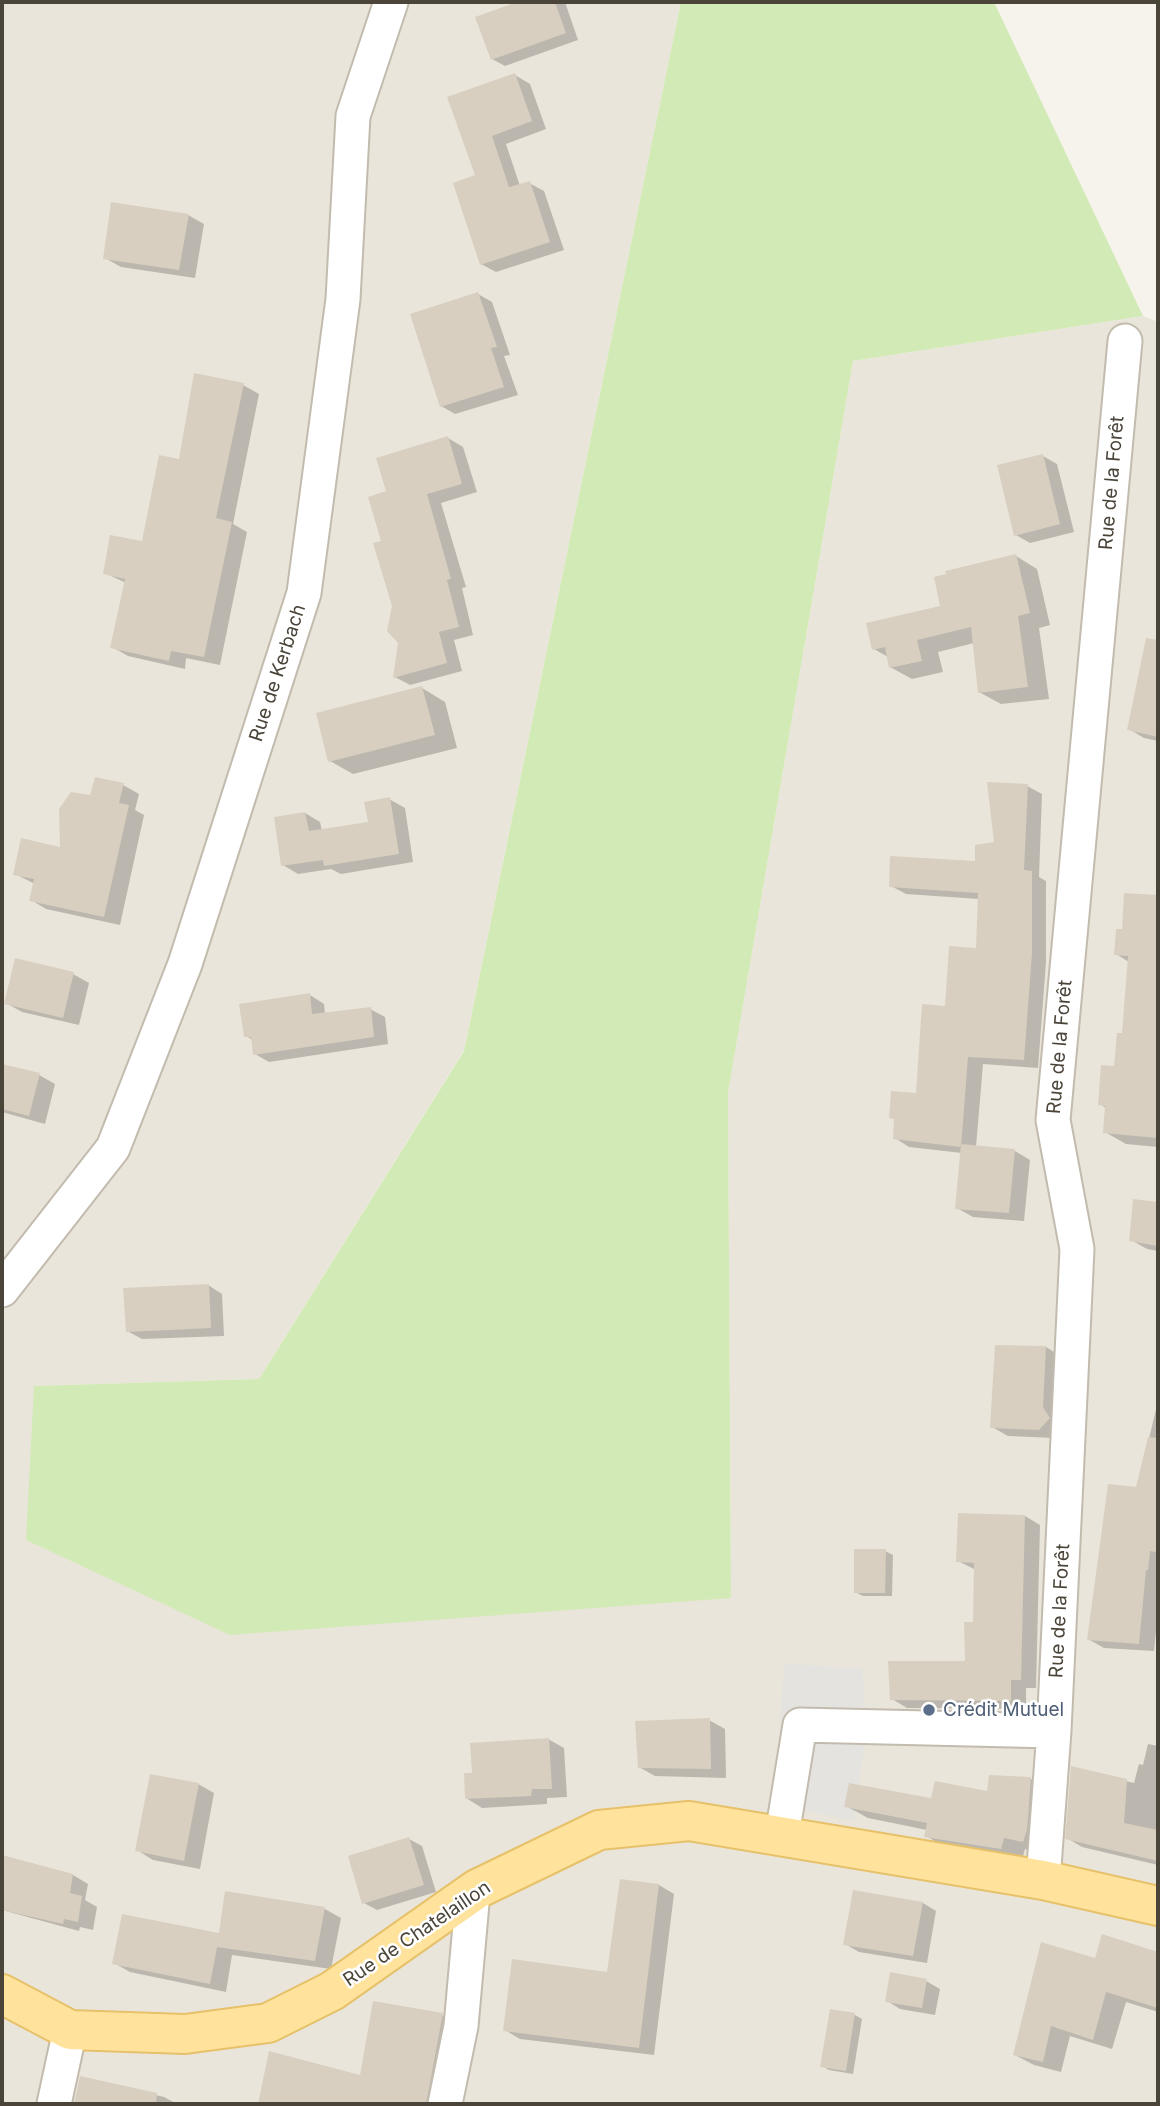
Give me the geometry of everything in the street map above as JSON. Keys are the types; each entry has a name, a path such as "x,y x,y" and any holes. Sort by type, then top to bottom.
{"main road":[{"name":"Rue de Chatelaillon","path":"2,1994 70,2030 185,2034 268,2023 332,1991 473,1892 598,1830 689,1821 1043,1880 1158,1906"}],"street":[{"name":"Rue de Kerbach","path":"2,1290 113,1148 185,964 304,593 343,299 353,116 391,2"},
{"name":"Rue de la Forêt","path":"1043,1880 1054,1731 1077,1249 1053,1120 1125,341"},
{"path":"782,1835 800,1725 1054,1731"},
{"path":"444,2104 461,2026 473,1892"},
{"path":"54,2104 70,2030"}],"shaded area":[{"path":"2,2 681,2 464,1050 259,1379 34,1386 731,1598 728,1093 853,361 1143,316 1158,322 1158,2104 2,2104"},
{"path":"784,1664 862,1668 867,1728 854,1820 775,1805"}],"green space":[{"path":"681,2 994,2 1143,316 853,361 728,1093 731,1598 230,1635 26,1540 34,1386 259,1379 464,1051"}],"building":[{"path":"517,2 555,2 566,33 491,60 475,17"},
{"path":"515,73 532,121 492,136 509,187 530,181 550,242 480,265 453,183 475,175 447,97"},
{"path":"111,202 189,214 179,270 103,259"},
{"path":"478,292 497,347 491,348 504,387 440,407 410,314"},
{"path":"194,373 244,383 216,518 232,522 204,657 171,651 169,661 110,648 125,579 103,574 110,535 142,541 159,455 179,459"},
{"path":"448,436 462,484 427,494 451,579 447,580 459,627 439,632 447,663 393,678 398,643 387,631 392,606 373,543 381,541 368,497 386,491 376,458"},
{"path":"1043,454 1060,524 1014,536 997,465"},
{"path":"1016,554 1030,613 1018,616 1028,687 978,693 971,627 917,640 922,661 889,668 885,647 872,650 866,623 940,606 934,577 946,574 945,571"},
{"path":"1146,638 1158,640 1158,737 1127,730"},
{"path":"422,686 435,735 328,762 316,713"},
{"path":"95,777 124,783 119,803 129,805 104,917 29,901 34,879 13,875 21,838 60,847 59,809 71,792 90,795"},
{"path":"987,782 1028,784 1024,870 1032,871 1032,953 1024,1060 968,1057 961,1147 893,1139 894,1119 889,1118 891,1091 916,1093 922,1004 945,1006 949,946 976,948 978,893 889,887 890,856 975,861 975,845 994,842"},
{"path":"390,797 399,854 324,866 323,860 281,866 274,817 305,812 309,831 368,822 364,802"},
{"path":"1124,893 1158,895 1158,1138 1103,1133 1105,1106 1098,1105 1101,1065 1114,1066 1117,1033 1122,1033 1128,956 1114,955 1116,929 1122,929"},
{"path":"15,958 74,972 63,1018 4,1004"},
{"path":"310,993 312,1014 371,1007 374,1037 253,1055 251,1037 244,1037 239,1004"},
{"path":"2,1064 40,1073 29,1116 2,1109"},
{"path":"961,1144 1015,1149 1009,1213 955,1209"},
{"path":"1133,1199 1158,1202 1158,1246 1129,1241"},
{"path":"209,1284 211,1328 126,1332 123,1288"},
{"path":"995,1345 1046,1346 1043,1407 1050,1418 1039,1430 990,1428"},
{"path":"1148,1437 1158,1438 1158,1524 1156,1552 1150,1551 1146,1570 1139,1644 1087,1640 1108,1484 1136,1487"},
{"path":"958,1513 1025,1515 1021,1680 1011,1680 1011,1701 890,1700 888,1661 965,1661 964,1622 973,1622 974,1563 956,1562"},
{"path":"854,1549 886,1549 885,1593 854,1593"},
{"path":"710,1718 711,1769 638,1768 635,1721"},
{"path":"549,1738 552,1789 532,1789 531,1796 465,1799 464,1773 472,1773 470,1743"},
{"path":"1071,1766 1127,1779 1124,1823 1158,1830 1158,1861 1065,1839"},
{"path":"150,1774 199,1783 184,1861 135,1851"},
{"path":"989,1775 1031,1777 1027,1830 1023,1842 1004,1838 1001,1849 924,1837 927,1823 844,1807 849,1783 931,1798 935,1781 987,1791"},
{"path":"409,1837 424,1885 362,1904 348,1856"},
{"path":"2,1855 73,1874 70,1893 82,1896 78,1922 64,1919 63,1924 2,1910"},
{"path":"620,1879 659,1884 639,2048 503,2031 512,1959 607,1972"},
{"path":"853,1890 923,1902 913,1956 843,1945"},
{"path":"225,1891 325,1907 315,1961 217,1947 210,1984 112,1964 122,1914 219,1933"},
{"path":"1102,1934 1158,1952 1158,2008 1106,1992 1093,2040 1051,2026 1043,2062 1013,2055 1041,1942 1095,1958"},
{"path":"890,1972 927,1979 922,2008 885,2002"},
{"path":"373,2001 443,2013 426,2104 258,2104 269,2051 360,2075"},
{"path":"830,2009 855,2013 846,2071 820,2067"},
{"path":"80,2076 157,2093 156,2104 74,2104"}],"place":[{"name":"Crédit Mutuel","path":"929,1710"}]}
